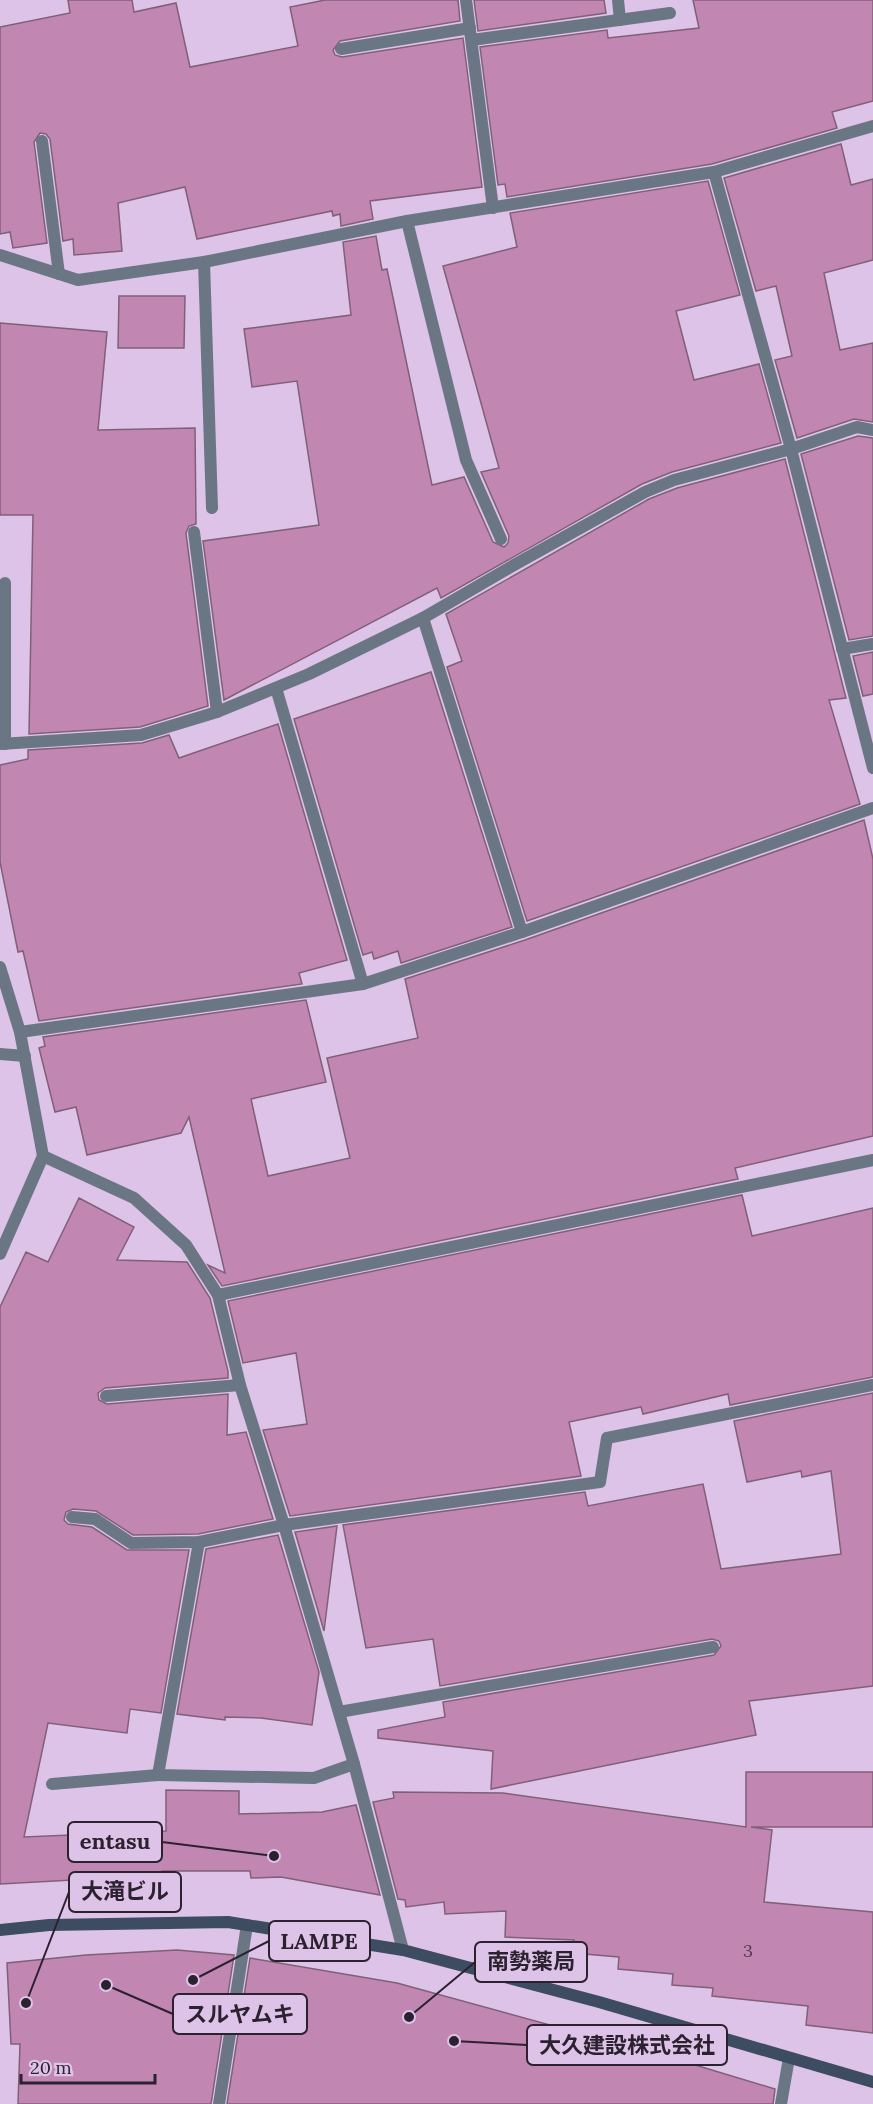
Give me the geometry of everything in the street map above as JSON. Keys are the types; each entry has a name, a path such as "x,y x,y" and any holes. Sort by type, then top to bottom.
{"street":[{"path":"466,0 494,208"},
{"path":"618,0 620,20"},
{"path":"341,49 670,13"},
{"path":"0,255 78,280 204,262 407,221 714,172 873,126"},
{"path":"42,141 58,274"},
{"path":"714,172 791,449 873,768"},
{"path":"407,221 466,460 501,539"},
{"path":"204,262 212,508"},
{"path":"5,583 3,744 141,735 217,712 276,688 423,618 645,492 674,480 791,449 857,427 873,430"},
{"path":"194,532 217,712"},
{"path":"423,618 522,932"},
{"path":"842,649 873,644"},
{"path":"276,688 363,984"},
{"path":"20,1032 363,984 522,932 873,808"},
{"path":"0,967 20,1032 43,1156 0,1254"},
{"path":"0,1054 25,1056"},
{"path":"43,1156 134,1198 186,1245 218,1295 240,1385 284,1525 354,1764 403,1950"},
{"path":"218,1295 873,1160"},
{"path":"106,1396 240,1385"},
{"path":"72,1517 95,1519 131,1543 199,1542 284,1525 600,1482 607,1438 873,1385"},
{"path":"158,1775 199,1542"},
{"path":"339,1712 713,1647"},
{"path":"52,1784 158,1775 314,1778 354,1764"},
{"path":"0,1930 85,1924 228,1922 403,1950 599,2002 873,2082"},
{"path":"219,2104 247,1925"},
{"path":"780,2104 789,2058"}],"building":[{"path":"68,0 132,0 134,12 176,3 190,67 298,46 290,7 325,0 458,0 460,21 340,41 333,50 335,55 342,57 463,38 482,187 370,201 373,219 341,226 340,214 333,216 332,211 197,239 185,187 118,203 122,251 74,255 73,239 63,241 50,139 46,134 40,133 34,142 47,243 13,248 10,232 0,234 0,27 70,13"},
{"path":"474,0 604,0 606,13 478,31"},
{"path":"693,0 873,0 873,101 832,112 837,128 712,164 507,197 505,184 498,185 480,47 607,30 608,38 699,28"},
{"path":"841,144 851,185 873,179 873,260 824,273 840,350 873,343 873,422 854,419 797,438 775,360 792,356 776,286 756,291 724,178"},
{"path":"708,181 740,295 676,311 694,380 759,364 781,443 672,472 642,484 441,598 437,588 224,700 203,541 319,525 297,381 252,387 244,329 351,315 343,242 376,236 382,270 387,269 432,485 464,477 493,542 504,547 508,543 509,536 481,472 499,468 443,266 517,247 510,213"},
{"path":"119,296 185,296 184,348 118,348"},
{"path":"0,323 107,332 98,430 195,428 196,524 189,526 186,533 208,706 140,727 29,734 33,515 0,515"},
{"path":"858,436 873,438 873,636 849,640 801,454"},
{"path":"785,459 846,698 829,700 860,804 527,921 447,667 462,661 446,614 649,499 677,488"},
{"path":"873,652 873,694 863,696 853,656"},
{"path":"431,672 512,927 401,963 398,951 374,959 372,952 363,955 294,719"},
{"path":"278,724 347,960 299,973 302,984 39,1021 23,951 18,952 0,862 0,765 28,759 28,750 142,743 169,735 179,758"},
{"path":"864,820 873,859 873,1136 735,1168 738,1179 222,1286 208,1265 225,1273 189,1117 181,1133 87,1155 76,1107 55,1112 39,1048 45,1046 43,1037 306,1000 326,1082 251,1099 268,1176 350,1158 327,1058 418,1038 405,979 525,940"},
{"path":"742,1195 752,1236 873,1208 873,1377 730,1405 728,1394 643,1414 641,1407 569,1422 581,1476 290,1516 263,1430 307,1424 296,1353 243,1363 228,1301"},
{"path":"79,1198 134,1227 117,1260 187,1262 210,1298 228,1371 228,1378 105,1388 98,1393 99,1400 107,1404 228,1394 227,1435 246,1432 273,1519 198,1534 133,1535 96,1511 73,1509 66,1512 64,1520 68,1524 92,1527 127,1550 189,1550 161,1713 130,1709 127,1733 48,1723 24,1837 166,1831 166,1790 239,1791 239,1814 322,1812 356,1805 380,1895 281,1877 251,1878 250,1871 162,1871 162,1881 91,1884 91,1879 0,1884 0,1307 26,1252 48,1262"},
{"path":"873,1393 873,1686 749,1701 756,1735 491,1789 493,1751 378,1738 378,1730 445,1717 443,1702 714,1655 721,1646 719,1641 712,1639 440,1686 433,1639 366,1648 343,1525 585,1492 588,1506 703,1484 721,1569 841,1554 831,1471 802,1477 801,1471 747,1482 734,1421"},
{"path":"337,1526 324,1631 295,1532"},
{"path":"278,1535 319,1672 312,1725 261,1718 225,1717 225,1720 177,1714 206,1549"},
{"path":"746,1772 873,1772 873,1827 751,1827 772,1830 764,1902 873,1912 873,2033 806,2025 808,2006 712,1996 713,1988 672,1985 673,1974 618,1969 619,1957 573,1953 574,1940 505,1937 506,1911 445,1914 444,1902 406,1907 405,1900 398,1899 373,1802 394,1798 393,1792 503,1793 746,1827"},
{"path":"177,1950 234,1955 211,2104 18,2104 20,2044 11,2044 7,1963 86,1955"},
{"path":"250,1958 397,1983 579,2033 681,2064 682,2061 775,2089 773,2104 227,2104"}],"place":[{"name":"entasu","path":"274,1856"},
{"name":"LAMPE","path":"193,1980"},
{"name":"スルヤムキ","path":"106,1985"},
{"name":"大滝ビル","path":"26,2003"},
{"name":"南勢薬局","path":"409,2017"},
{"name":"大久建設株式会社","path":"454,2041"}]}
